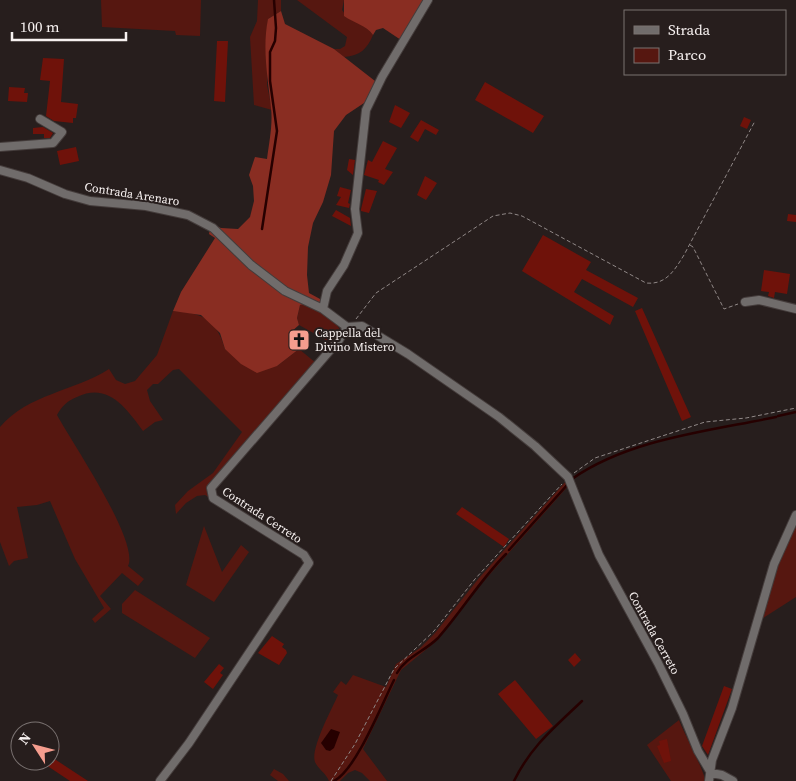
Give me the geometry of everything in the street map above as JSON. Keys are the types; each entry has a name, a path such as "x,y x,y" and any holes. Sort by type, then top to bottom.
{"street":[{"path":"323,309 327,291 344,265 358,232 355,209 366,110 382,77 428,0"},
{"path":"0,147 53,143 62,132 56,126 43,122 40,119"},
{"name":"Contrada Arenaro","path":"0,170 28,178 65,194 90,201 146,206 188,215 213,228 251,265 285,291 323,309"},
{"path":"745,302 759,300 796,309"},
{"name":"Contrada Cerreto","path":"323,309 349,326 362,326 381,337 470,396 535,446 568,478 599,555 658,663 710,777"},
{"name":"Contrada Cerreto","path":"160,781 189,743 309,563 304,555 213,498 211,488 349,326"},
{"path":"733,781 722,775 710,777 712,760 732,708 774,564 796,515"}],"path":[{"path":"349,326 376,293 465,233 493,216 502,214 522,216 646,283 656,284 673,272 755,120"},
{"path":"689,245 693,247 724,310 745,302"},
{"path":"330,781 355,744 394,669 434,631 475,579 568,478 596,458 705,422 746,418 796,408"}],"green space":[{"path":"101,0 201,0 200,36 176,35 175,31 102,27"},
{"path":"258,0 281,0 281,11 268,19 267,85 272,110 254,105 250,37 257,21"},
{"path":"297,0 344,0 342,10 373,35 371,40 359,53 344,57 334,49 340,49 345,46 347,37"},
{"path":"305,304 336,323 341,333 333,344 299,325 297,318 300,305"},
{"path":"173,311 200,316 213,324 225,349 277,366 299,349 316,363 219,476 210,498 205,495 197,496 186,503 176,514 175,505 188,491 213,473 242,432 179,369 173,370 158,384 153,384 147,390 150,401 163,420 155,422 143,431 123,406 107,395 88,393 73,399 63,406 57,415 102,491 124,536 129,554 128,566 144,579 138,586 122,573 100,596 111,609 95,623 92,619 104,608 75,559 50,501 37,505 17,507 28,558 14,561 9,566 0,542 0,427 24,407 82,383 109,369 116,380 125,384 135,381 157,355"},
{"path":"567,480 569,485 468,599 434,643 401,670 363,749 387,781 370,781 362,773 355,770 348,773 340,781 329,781 316,764 314,756 318,739 338,695 333,692 341,681 346,685 353,675 386,687 396,664 420,648 435,633 479,578"},
{"path":"796,519 796,597 760,620 779,556"},
{"path":"204,526 222,572 241,545 249,552 214,602 186,585"},
{"path":"135,590 210,638 195,658 122,613 122,604"},
{"path":"679,720 702,770 705,781 671,781 647,745"},
{"path":"274,769 283,774 289,781 278,781 270,775"}],"shaded area":[{"path":"344,0 425,0 401,40 383,28 376,30 373,35 363,26 344,16"},
{"path":"281,11 285,24 334,49 375,81 367,101 346,115 334,131 331,175 323,202 313,223 308,247 307,275 309,293 320,299 322,313 305,304 300,305 297,318 299,325 291,332 292,338 289,343 299,349 277,366 257,373 241,364 225,349 220,333 201,315 173,311 181,292 215,238 209,234 211,224 221,228 238,229 250,217 254,201 253,186 249,175 255,157 267,159 271,127 266,30 268,19"},
{"path":"331,729 340,732 334,748 330,751 326,750 321,743"}],"building":[{"path":"217,41 228,41 225,102 214,101"},
{"path":"43,58 64,59 61,102 78,104 76,118 73,118 73,123 54,121 46,116 50,81 40,80"},
{"path":"485,82 544,116 533,133 475,100"},
{"path":"9,87 25,88 24,93 28,93 27,102 8,101"},
{"path":"395,105 410,113 401,128 389,122"},
{"path":"744,117 751,120 747,129 740,126"},
{"path":"421,120 439,130 436,135 425,129 418,142 410,137"},
{"path":"43,127 53,133 50,138 44,138 44,134 33,134 33,128"},
{"path":"383,141 397,148 385,169 393,172 384,185 378,182 379,180 364,175 368,160 372,162"},
{"path":"76,147 79,161 60,165 57,151"},
{"path":"349,159 355,160 353,175 347,170"},
{"path":"425,176 437,183 426,200 417,195"},
{"path":"340,187 351,190 348,203 350,204 349,208 336,205 341,197 337,196"},
{"path":"366,189 377,191 369,213 361,211"},
{"path":"336,210 350,218 351,226 332,216"},
{"path":"788,214 796,215 796,222 787,221"},
{"path":"543,235 591,262 586,270 638,298 633,307 582,279 574,292 614,316 610,325 522,271"},
{"path":"764,270 790,274 787,294 775,292 774,298 768,296 769,292 761,291"},
{"path":"642,308 691,417 682,421 635,311"},
{"path":"462,507 509,539 504,547 456,514"},
{"path":"272,636 284,644 282,647 287,653 279,665 258,653"},
{"path":"575,653 581,660 574,667 568,660"},
{"path":"219,664 224,668 220,673 223,675 213,689 204,682"},
{"path":"515,680 553,726 536,739 498,694"},
{"path":"724,686 732,689 708,755 702,746"},
{"path":"667,739 671,761 664,763 657,746 660,745 659,741"},
{"path":"60,763 88,781 70,781 55,771 60,771"}],"waterway":[{"path":"262,229 277,131 270,81 270,52 275,41 276,28 274,0"},
{"path":"778,416 796,412"},
{"path":"572,479 594,465 644,445 697,432 776,417"},
{"path":"509,550 568,484"},
{"path":"397,673 410,658 438,638 506,554"},
{"path":"334,781 351,764 359,751 376,720 394,680"},
{"path":"514,781 536,747 582,701"}],"place":[{"name":"Cappella del Divino Mistero","path":"299,340"}]}
